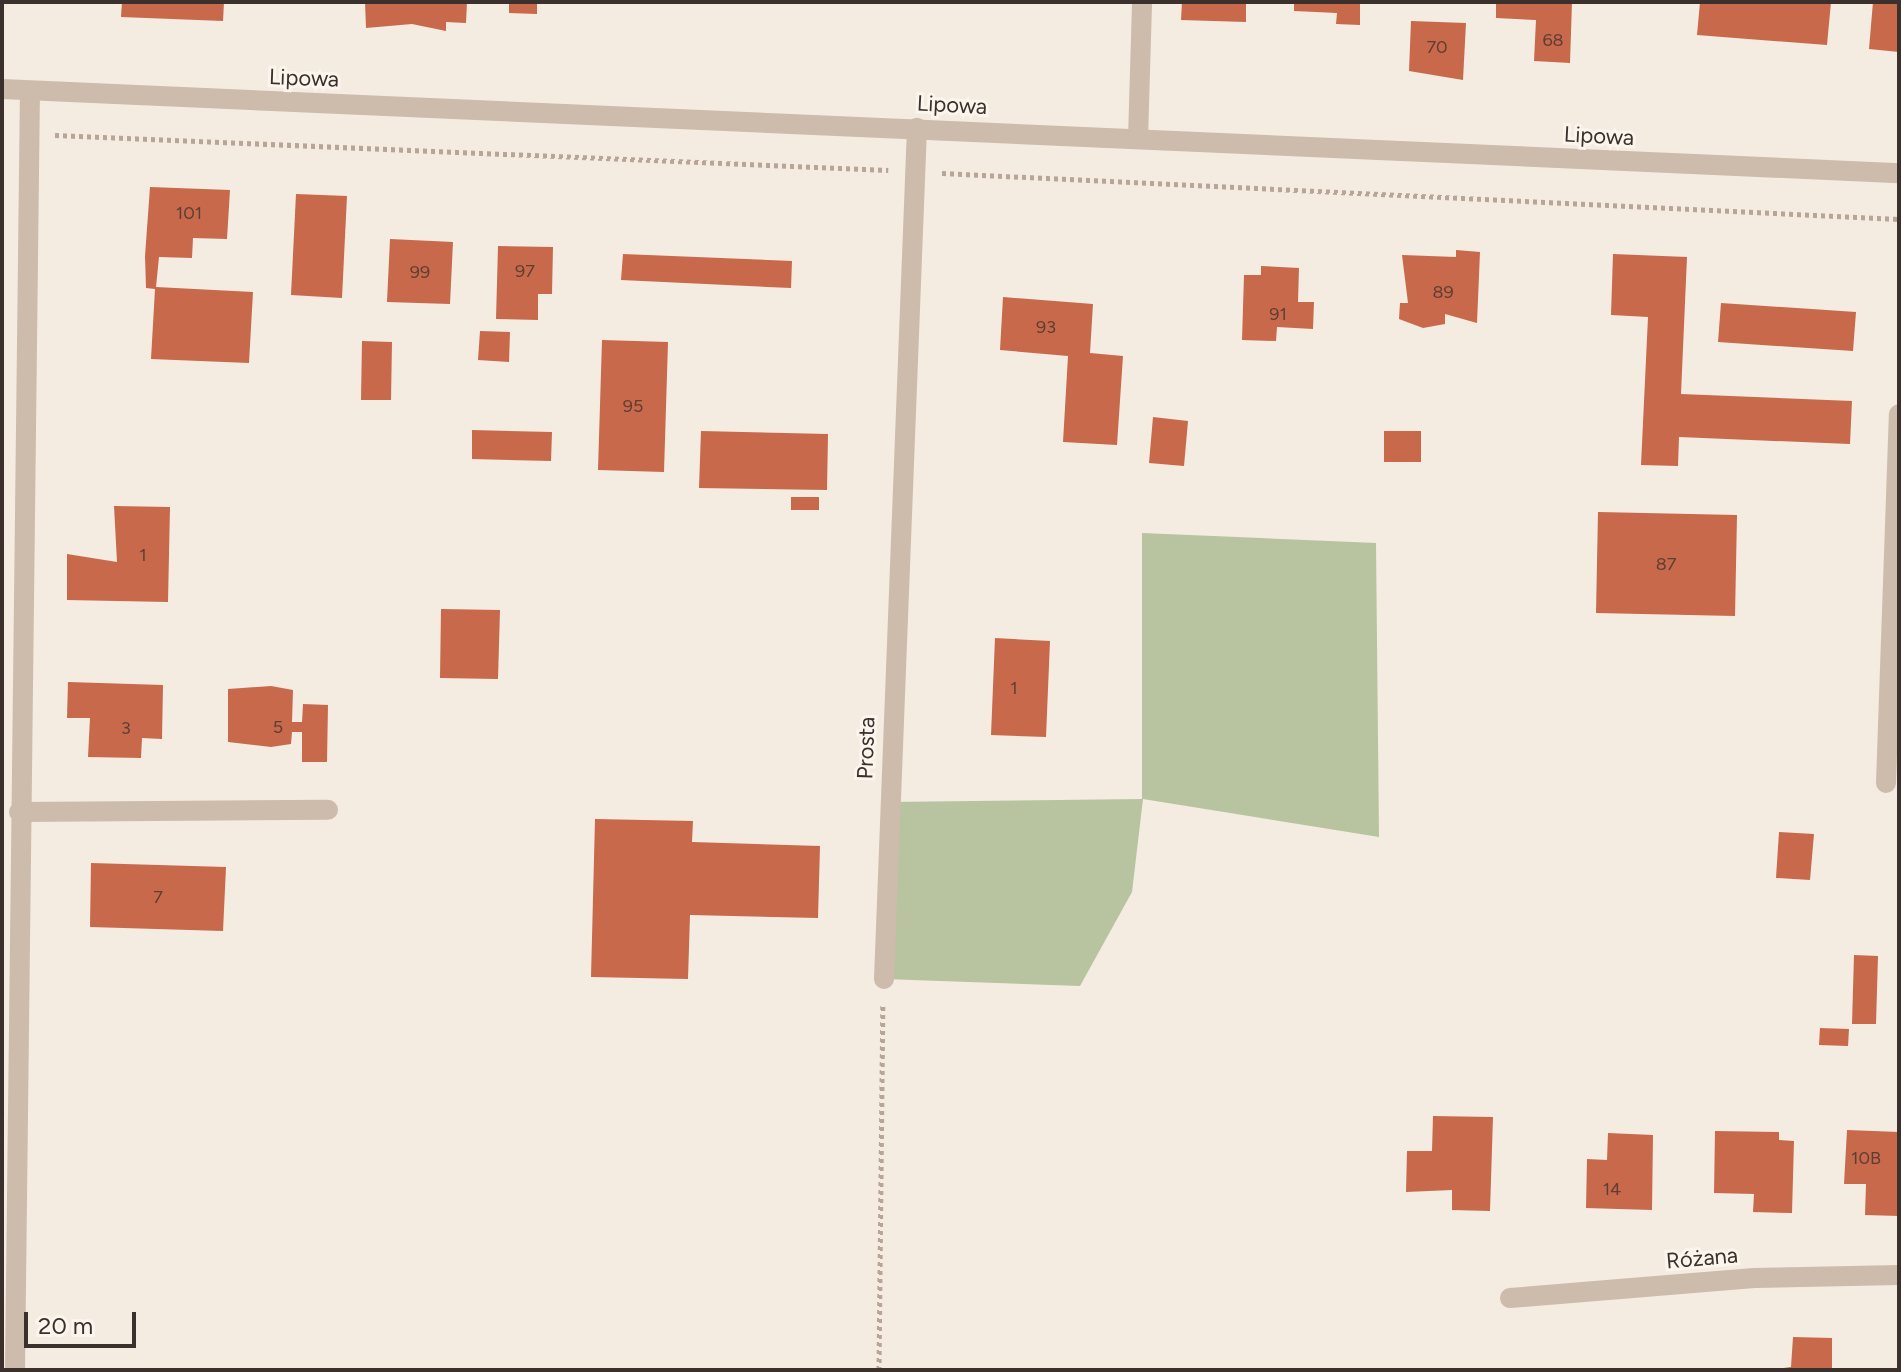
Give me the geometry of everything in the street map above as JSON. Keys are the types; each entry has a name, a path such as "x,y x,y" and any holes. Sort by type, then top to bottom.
{"street":[{"path":"1138,139 1142,2"},
{"name":"Lipowa","path":"2,89 1899,173"},
{"path":"15,1370 19,812 30,91"},
{"name":"Prosta","path":"884,979 917,128"},
{"path":"1886,783 1899,414"},
{"path":"19,812 328,810"},
{"name":"Różana","path":"1510,1298 1754,1278 1899,1275"}],"path":[{"path":"29,134 1899,219"},
{"path":"879,1370 884,979"}],"green space":[{"path":"1142,533 1376,543 1379,837 1143,799 1132,892 1080,986 884,979 888,802 1142,799"}],"building":[{"path":"122,2 224,2 223,21 121,17"},
{"path":"365,2 467,2 466,23 446,22 446,31 412,24 366,28"},
{"path":"509,2 537,2 537,14 509,13"},
{"path":"1182,2 1246,2 1246,22 1181,20"},
{"path":"1294,2 1360,2 1360,25 1336,24 1337,13 1294,11"},
{"path":"1496,2 1572,2 1570,63 1534,61 1536,20 1496,18"},
{"path":"1700,2 1831,2 1827,45 1697,35"},
{"path":"1873,2 1899,2 1899,52 1869,49"},
{"path":"1411,21 1466,23 1463,80 1409,71"},
{"path":"150,187 230,190 227,239 193,238 192,258 159,257 156,287 253,292 249,363 151,359 155,289 146,288 145,256"},
{"path":"296,194 347,196 342,298 291,295"},
{"path":"390,239 453,242 450,304 387,302"},
{"path":"498,246 553,247 552,294 538,294 538,320 496,319"},
{"path":"1456,250 1480,252 1477,323 1445,314 1445,324 1423,328 1399,319 1400,303 1408,303 1402,255 1456,257"},
{"path":"623,254 792,261 791,288 621,280"},
{"path":"1613,254 1687,257 1681,394 1852,401 1850,444 1679,437 1678,466 1641,465 1648,317 1611,315"},
{"path":"1261,266 1299,268 1298,302 1314,302 1313,329 1277,327 1276,341 1242,340 1244,275 1261,275"},
{"path":"1003,297 1093,304 1090,353 1123,356 1117,445 1063,442 1068,356 1000,350"},
{"path":"1721,303 1856,312 1853,351 1718,342"},
{"path":"480,331 510,332 509,362 478,360"},
{"path":"602,340 668,342 664,472 598,470"},
{"path":"362,341 392,342 391,400 361,400"},
{"path":"1153,417 1188,421 1184,466 1149,463"},
{"path":"472,430 552,432 551,461 472,459"},
{"path":"701,431 828,434 827,490 699,488"},
{"path":"1384,431 1421,431 1421,462 1384,462"},
{"path":"791,497 819,497 819,510 791,510"},
{"path":"114,506 170,507 168,602 67,600 67,554 117,562"},
{"path":"1598,512 1737,515 1735,616 1596,613"},
{"path":"441,609 500,610 498,679 440,678"},
{"path":"995,638 1050,641 1046,737 991,735"},
{"path":"68,682 163,685 162,739 142,738 141,758 88,757 90,718 67,718"},
{"path":"271,686 293,690 292,722 302,722 303,704 328,705 327,762 302,762 302,732 292,732 291,744 271,747 228,742 228,689"},
{"path":"595,819 693,821 692,842 820,846 818,918 690,915 688,979 591,977"},
{"path":"1779,832 1814,834 1810,880 1776,878"},
{"path":"91,863 226,867 223,931 90,927"},
{"path":"1854,955 1878,956 1876,1024 1852,1024"},
{"path":"1820,1028 1849,1029 1848,1046 1819,1045"},
{"path":"1433,1116 1493,1117 1490,1211 1452,1210 1452,1190 1406,1192 1407,1151 1432,1151"},
{"path":"1847,1130 1899,1132 1899,1216 1865,1215 1866,1184 1844,1184"},
{"path":"1715,1131 1779,1132 1779,1140 1794,1141 1792,1213 1753,1212 1754,1194 1714,1193"},
{"path":"1608,1133 1653,1135 1652,1210 1586,1208 1587,1159 1607,1160"},
{"path":"1793,1337 1832,1338 1832,1370 1770,1370 1791,1367"}]}
